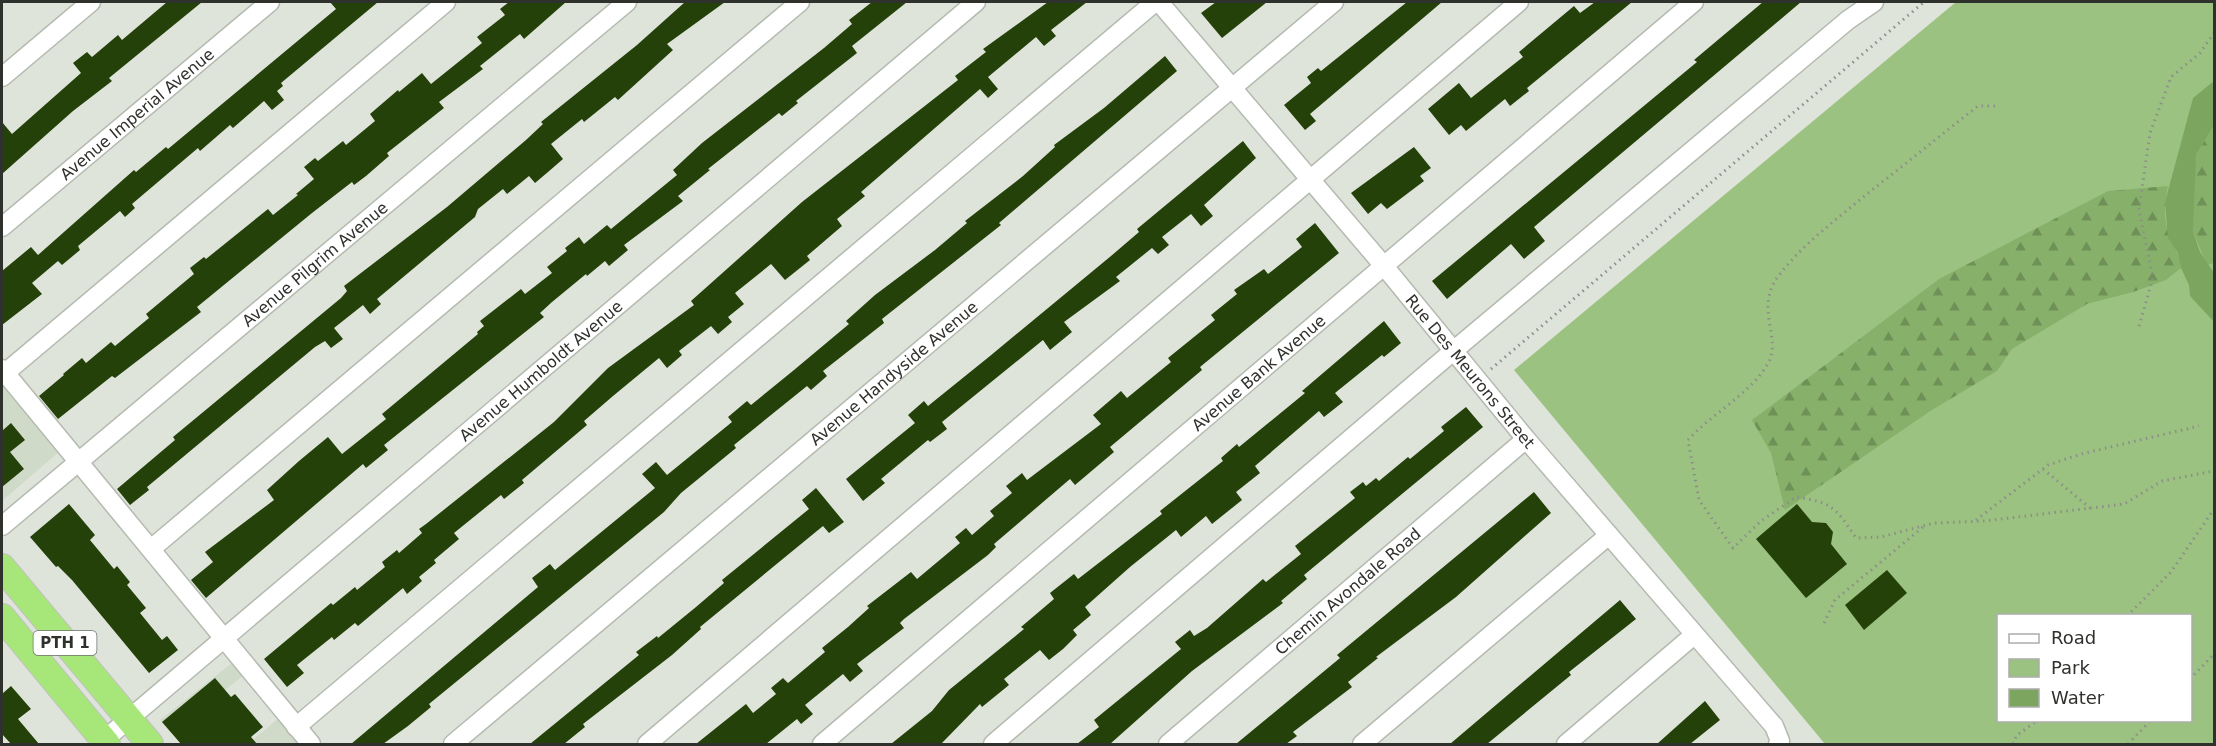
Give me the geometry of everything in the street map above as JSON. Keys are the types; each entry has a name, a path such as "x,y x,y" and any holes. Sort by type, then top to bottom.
{"highway":[{"name":"PTH 1","path":"2,567 150,744"},
{"name":"PTH 1","path":"2,617 105,742"}],"street":[{"path":"2,77 91,2"},
{"name":"Avenue Imperial Avenue","path":"2,227 270,2"},
{"path":"311,744 3,371 446,2"},
{"name":"Avenue Pilgrim Avenue","path":"2,526 80,463 627,2"},
{"path":"151,549 800,2"},
{"name":"Avenue Humboldt Avenue","path":"105,742 129,719 976,2"},
{"path":"296,727 1157,2"},
{"name":"Rue Des Meurons Street","path":"1157,2 1384,266 1526,439 1774,726 1779,743"},
{"name":"Avenue Handyside Avenue","path":"453,744 1334,2"},
{"path":"647,744 1519,2"},
{"name":"Avenue Bank Avenue","path":"822,744 1694,2"},
{"path":"993,744 1454,351 1848,20 1874,2"},
{"name":"Chemin Avondale Road","path":"1168,744 1526,439"},
{"path":"1362,744 1609,535"},
{"path":"2,611 24,593"},
{"path":"1566,744 1694,634"}],"path":[{"path":"1479,380 1924,2"},
{"path":"2139,326 2153,278 2139,208 2150,133 2171,77 2200,53 2214,33"},
{"path":"1995,106 1978,106 1825,228 1779,275 1766,300 1772,338 1768,364 1753,382 1704,422 1688,440 1700,500 1733,548 1761,520 1796,496 1816,500 1837,510 1856,538 1881,537 1925,526 2124,504 2162,481 2214,471"},
{"path":"1975,521 2043,469 2081,454 2199,426"},
{"path":"2043,469 2090,508"},
{"path":"2128,614 2171,572 2214,509"},
{"path":"1824,623 1835,600 1925,526"},
{"path":"2192,677 2214,654"},
{"path":"2013,744 2016,736 2035,722"},
{"path":"2128,744 2149,722"}],"shaded area":[{"path":"2,380 60,451 2,501"},
{"path":"233,662 244,675 171,733 160,720"},
{"path":"280,717 303,744 248,744"}],"green space":[{"path":"1956,2 2214,2 2214,744 1825,744 1514,370"},
{"path":"2214,125 2214,263 2207,265 2193,232 2194,166 2196,155"},
{"path":"2168,186 2165,220 2181,268 2166,280 2133,292 2087,304 2012,349 1997,371 1932,410 1785,510 1771,453 1752,420 1939,279 2108,191"}],"water":[{"path":"2214,81 2214,125 2196,155 2193,232 2200,252 2214,273 2214,322 2190,296 2189,285 2181,268 2178,253 2168,238 2165,202 2193,98"}],"building":[{"path":"167,2 202,2 109,78 112,81 73,111 2,174 2,122 12,134 81,73 73,63 87,52 92,57 118,35 122,40"},
{"path":"330,2 378,2 281,83 283,86 277,91 284,100 272,110 264,101 233,128 230,125 200,151 198,148 132,204 135,208 125,217 120,211 78,246 80,250 62,265 58,261 32,283 42,294 2,325 2,271 31,247 38,255 134,170 136,172 166,147 168,149 336,9"},
{"path":"509,2 566,2 524,39 520,34 480,66 483,69 439,102 444,108 387,153 389,156 366,176 354,185 352,182 312,213 197,307 201,312 115,378 112,376 58,419 39,396 82,358 86,363 111,342 115,346 149,318 146,314 194,274 190,268 204,257 206,259 268,209 273,215 298,195 296,194 314,179 304,167 315,158 318,161 343,141 346,145 375,121 370,114 398,90 399,92 422,73 431,84 482,43 477,37 505,15 500,9"},
{"path":"685,2 725,2 667,44 673,50 618,100 615,97 584,122 582,119 551,144 563,159 535,183 529,176 507,194 503,189 478,209 475,217 377,299 381,304 370,314 363,305 334,328 343,339 331,348 325,341 315,347 147,487 149,490 130,505 117,489 175,440 173,437 341,298 347,291 344,286 447,207 526,140 543,124 541,122 637,45"},
{"path":"872,2 907,2 852,46 857,53 796,101 798,103 782,116 779,113 708,169 710,170 678,196 683,201 624,245 628,250 609,266 605,261 587,276 586,274 552,302 540,313 544,317 384,445 388,450 366,468 363,464 206,598 191,580 213,562 205,552 274,500 267,490 299,461 328,437 342,454 386,419 382,414 478,334 477,332 484,326 480,321 521,289 525,294 552,273 547,267 567,251 565,248 579,237 584,244 607,225 611,229 677,175 673,170 702,143 824,48 852,24 849,20"},
{"path":"1048,2 1087,2 1051,30 1056,36 1044,46 1036,37 988,77 998,89 988,98 980,89 861,192 865,196 837,219 842,226 807,256 810,260 785,280 771,264 735,293 744,304 728,317 732,322 718,334 711,326 679,351 682,355 667,368 659,358 584,421 587,425 522,480 524,483 504,499 501,495 454,533 459,539 434,560 436,563 419,577 422,581 407,594 403,588 358,626 355,623 334,640 332,637 297,665 304,673 287,687 264,659 331,603 333,605 355,587 357,590 385,567 382,562 397,550 399,553 422,533 419,529 554,422 608,368 694,305 691,301 802,202 958,80 955,76 986,52 983,49"},
{"path":"1216,2 1267,2 1222,38 1201,13"},
{"path":"1407,2 1442,2 1310,114 1316,121 1305,130 1284,105 1311,83 1307,77 1318,68 1321,71"},
{"path":"1595,2 1632,2 1527,88 1529,91 1510,106 1505,99 1466,131 1461,125 1449,135 1428,109 1459,83 1471,98 1523,57 1519,52 1574,6 1580,13"},
{"path":"1763,2 1801,2 1534,227 1545,241 1524,259 1511,244 1447,299 1432,281 1697,62 1694,60"},
{"path":"1165,56 1177,71 999,223 1001,225 882,319 884,323 823,371 827,376 811,390 807,386 734,445 736,448 681,493 664,512 429,704 431,707 408,726 383,744 351,744 538,587 532,578 550,564 555,570 655,488 642,474 656,462 667,475 732,422 728,417 747,401 751,405 794,370 849,324 846,321 875,295 935,250 967,223 965,221 1023,176 1055,147 1054,145 1104,108"},
{"path":"1243,141 1256,158 1204,205 1213,216 1201,226 1191,214 1162,237 1169,245 1158,254 1152,248 1116,277 1120,281 1064,322 1072,332 1050,350 1043,340 942,422 947,429 930,442 928,440 881,479 885,483 863,501 846,479 915,423 908,415 924,401 928,406 990,356 1111,256 1139,232 1137,229"},
{"path":"1414,147 1431,168 1420,176 1424,181 1387,209 1381,203 1368,214 1351,193"},
{"path":"1315,223 1339,253 1200,367 1202,370 1110,447 1114,452 1075,485 1070,479 994,544 996,547 988,555 904,619 900,623 904,628 857,664 863,671 850,682 843,674 805,705 813,714 801,724 797,719 766,744 696,744 746,704 753,713 776,694 771,688 783,678 788,683 825,652 822,648 869,608 867,606 911,572 917,579 960,543 955,537 966,528 972,535 994,516 990,511 1012,493 1006,486 1022,473 1027,480 1101,424 1093,415 1121,391 1127,398 1171,362 1168,358 1215,320 1211,315 1237,294 1234,290 1264,269 1268,274 1302,247 1296,239"},
{"path":"1384,321 1401,343 1384,357 1382,355 1335,393 1343,402 1324,417 1319,411 1255,466 1260,473 1236,492 1242,500 1212,524 1206,516 1181,537 1176,530 1130,567 1085,607 1091,615 1073,630 1077,635 1063,649 1049,660 1040,650 1004,679 1009,685 982,707 980,704 941,744 891,744 932,711 949,690 1024,629 1021,627 1054,599 1050,593 1074,574 1078,579 1162,514 1160,511 1223,461 1221,458 1237,444 1239,447 1305,393 1302,391"},
{"path":"1466,407 1483,427 1304,575 1307,579 1281,601 1283,603 1192,671 1110,744 1077,744 1099,727 1094,720 1181,649 1175,642 1190,630 1194,636 1207,628 1263,579 1266,582 1301,554 1295,546 1355,498 1350,492 1363,482 1366,486 1376,478 1379,481 1408,457 1410,459 1444,431 1441,427"},
{"path":"11,423 25,440 10,452 24,469 2,487 2,431"},
{"path":"816,488 844,522 829,533 823,526 700,627 701,629 672,655 583,724 585,727 564,744 530,744 639,655 636,652 657,636 658,638 696,607 724,583 722,580 809,509 802,500"},
{"path":"1534,492 1551,513 1456,597 1376,657 1378,658 1348,682 1352,687 1293,732 1297,736 1286,744 1236,744 1340,658 1337,655"},
{"path":"69,504 95,535 90,540 114,569 117,566 130,582 127,585 146,608 140,613 162,640 167,636 178,650 149,673 72,580 58,566 56,567 30,537"},
{"path":"1797,504 1812,522 1826,523 1833,532 1831,544 1847,564 1806,598 1756,539"},
{"path":"1887,570 1907,593 1864,630 1845,605"},
{"path":"1620,600 1636,619 1569,672 1571,675 1487,744 1450,744"},
{"path":"215,678 231,697 235,694 263,727 251,737 257,744 181,744 162,722"},
{"path":"11,686 31,709 18,719 39,744 11,744 2,734 2,694"},
{"path":"1705,701 1720,720 1690,744 1657,744"}]}
